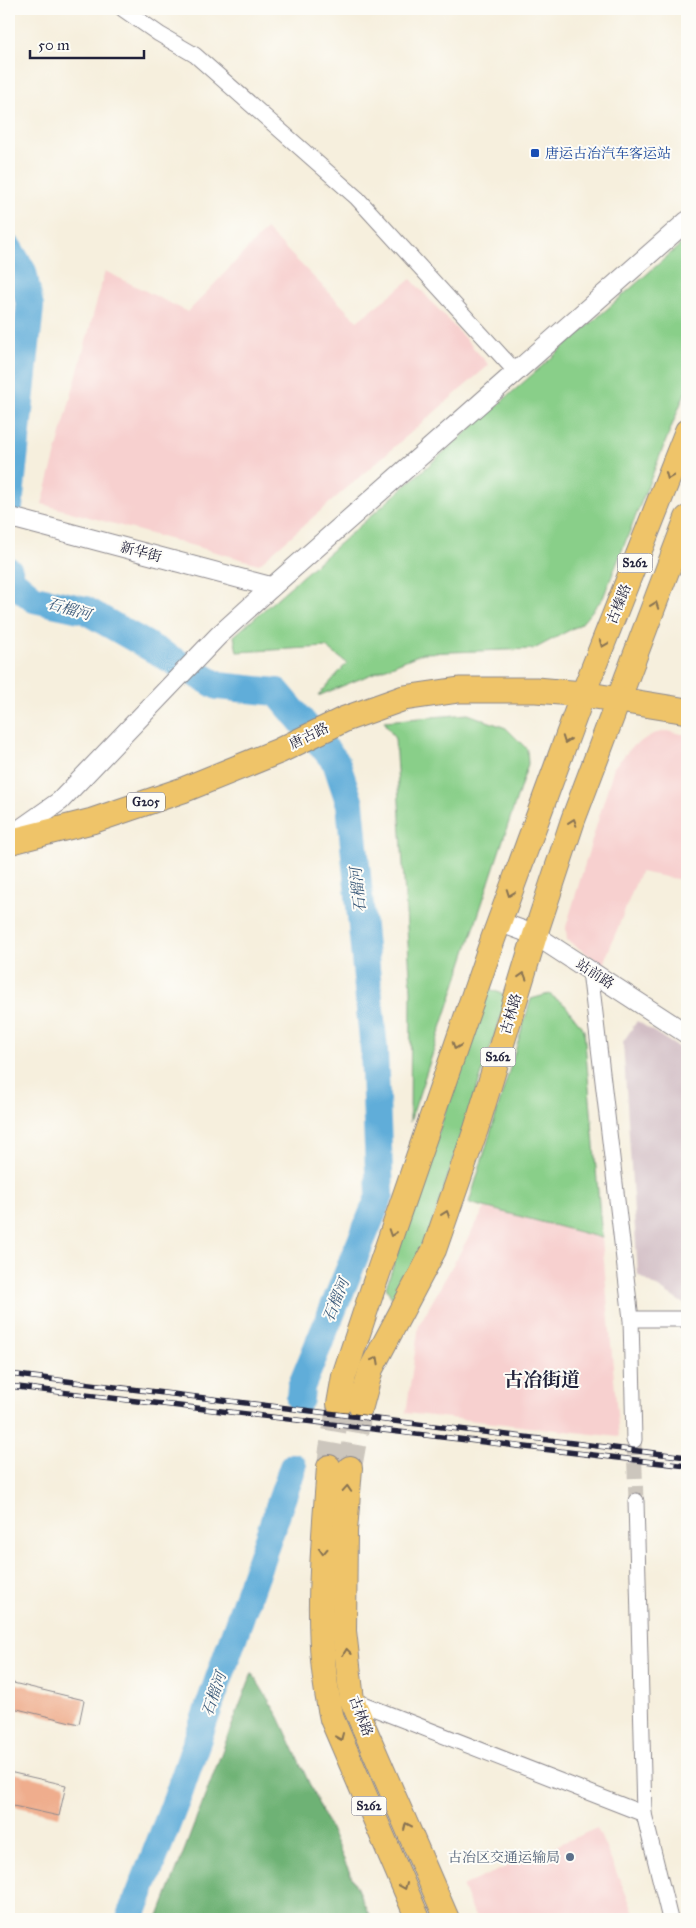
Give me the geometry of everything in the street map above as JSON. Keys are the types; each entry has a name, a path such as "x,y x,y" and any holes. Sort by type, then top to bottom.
{"highway":[{"name":"唐古路","path":"9,842 92,821 183,790 279,750 345,719 404,698 459,690 536,690 583,694 620,700"},
{"name":"G205","path":"620,700 687,711"}],"main road":[{"name":"古榛路","path":"583,694 687,431"},
{"name":"S262","path":"620,700 687,518"},
{"name":"古林路","path":"583,694 499,922 344,1376 350,1405 434,1250 476,1129 535,935 573,820 620,700"},
{"name":"古林路","path":"418,1919 332,1719 326,1690 320,1614 340,1468 345,1531 344,1631 352,1700 448,1919"}],"street":[{"path":"123,9 159,34 195,55 357,198 516,372"},
{"path":"9,837 60,801 218,636 687,221"},
{"name":"新华街","path":"17,520 272,587"},
{"name":"站前路","path":"499,922 535,935 687,1034"},
{"path":"590,971 631,1319 634,1440"},
{"path":"631,1319 687,1319"},
{"path":"636,1501 644,1814 670,1919"},
{"path":"326,1690 644,1814"}],"shaded area":[{"path":"266,229 357,321 411,279 489,365 259,564 42,504 105,271 188,312"},
{"path":"666,731 687,735 687,881 640,872 603,965 567,940 566,927 614,767 633,746 653,734"},
{"path":"637,1021 687,1053 687,1306 638,1275 623,1042"},
{"path":"485,1208 602,1238 619,1437 406,1413 419,1325"},
{"name":"古冶区交通运输局","path":"597,1828 637,1919 476,1919 462,1886"}],"green space":[{"path":"687,239 687,388 603,598 581,624 534,649 423,653 318,696 347,663 326,647 237,652 234,636"},
{"path":"468,714 506,728 527,749 528,764 410,1122 411,991 395,739 384,721"},
{"path":"487,988 505,995 504,1007 421,1257 400,1295 391,1297 386,1287"},
{"path":"549,994 565,1005 584,1030 602,1238 469,1203 531,999"},
{"path":"252,1673 279,1717 371,1919 158,1919"}],"building":[{"path":"9,1682 84,1700 79,1724 9,1707"},
{"path":"9,1772 66,1785 59,1816 9,1805"}],"waterway":[{"name":"石榴河","path":"9,249 23,272 30,307 9,506"},
{"name":"石榴河","path":"9,571 11,580 34,599 85,610 218,686 277,692 336,762 350,804 374,1050 380,1195 301,1387 300,1399"},
{"name":"石榴河","path":"130,1919 177,1798 293,1467"}],"tunnel":[{"path":"329,1467 339,1404"},
{"path":"350,1468 361,1406"},
{"path":"634,1440 636,1501"}],"railway":[{"path":"9,1374 687,1457"},
{"path":"9,1386 687,1466"}],"place":[{"name":"唐运古冶汽车客运站","path":"535,153"},
{"name":"古冶区交通运输局","path":"570,1857"}],"district":[{"name":"古冶街道","path":"542,1379"}]}
